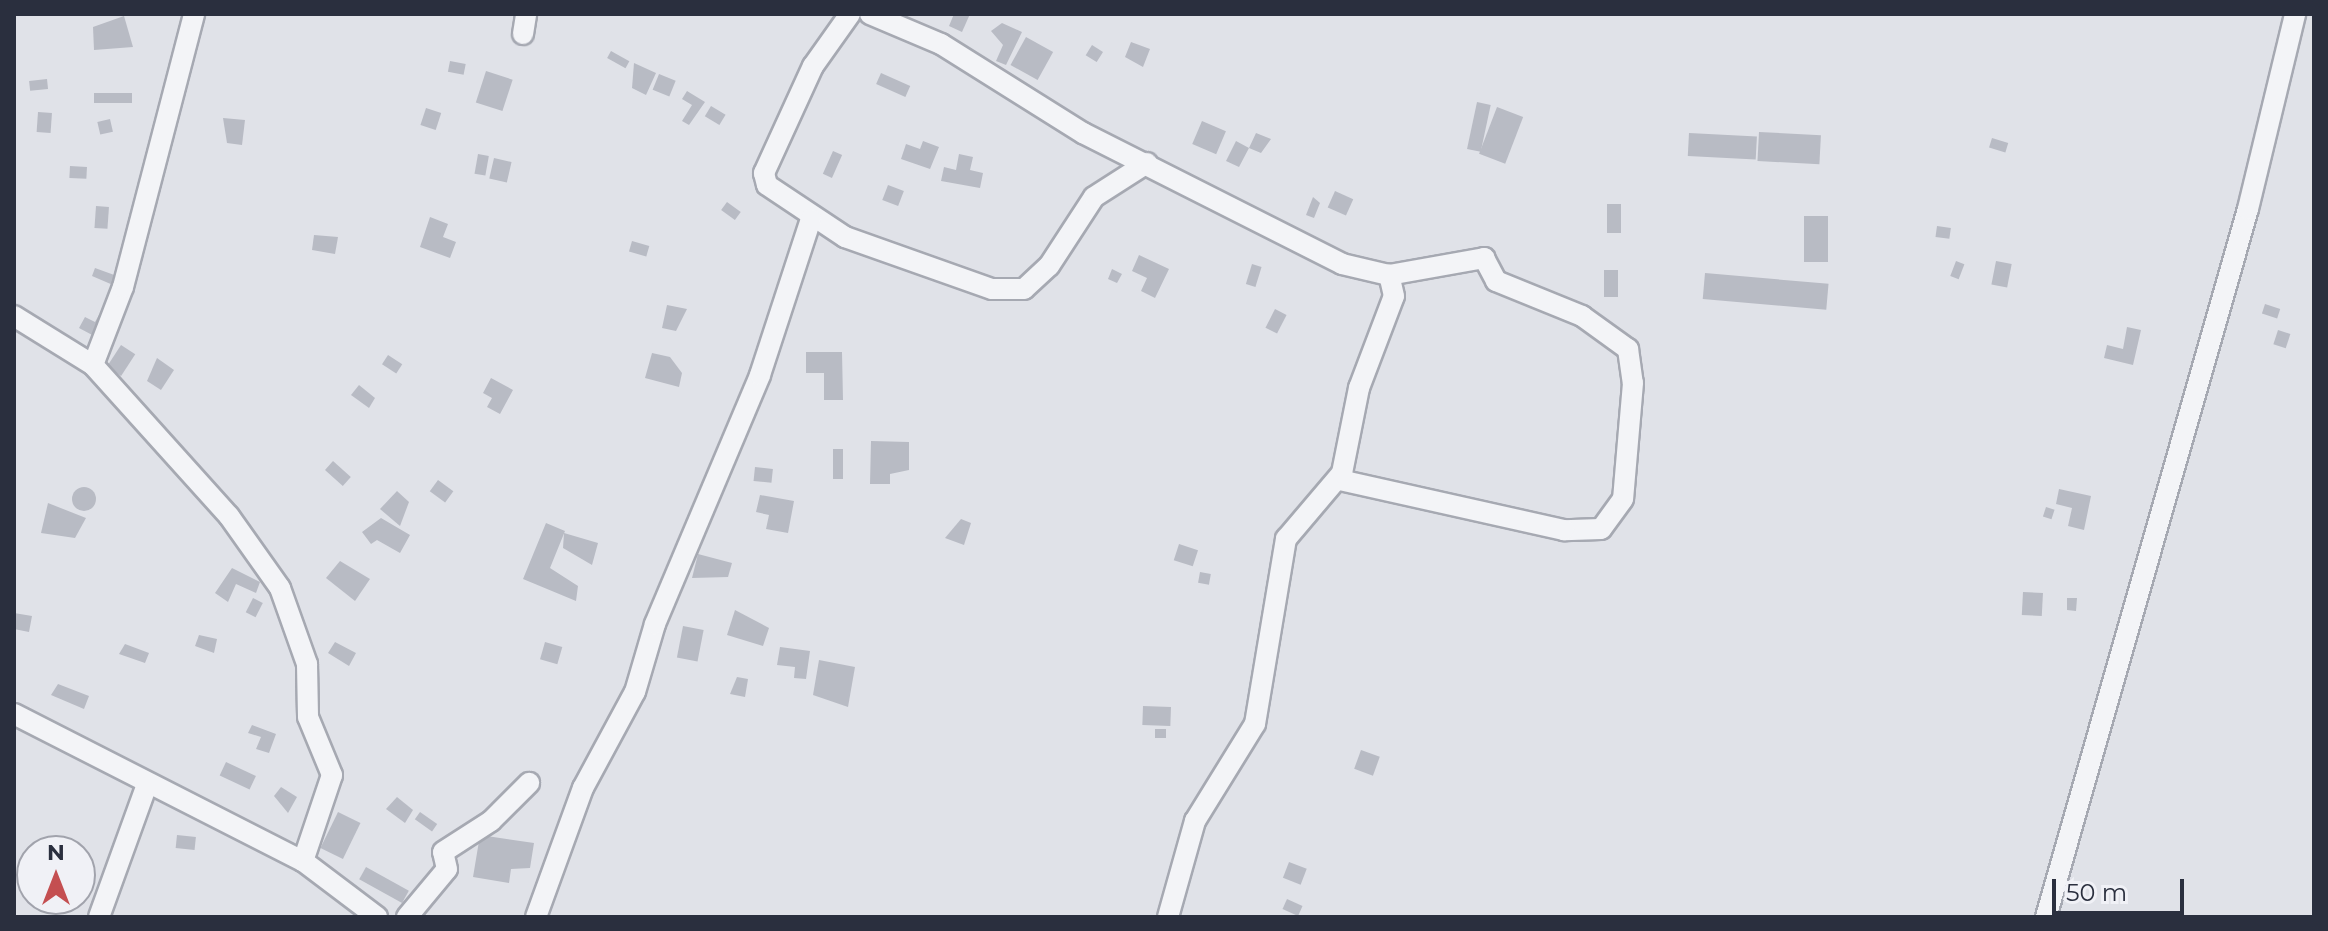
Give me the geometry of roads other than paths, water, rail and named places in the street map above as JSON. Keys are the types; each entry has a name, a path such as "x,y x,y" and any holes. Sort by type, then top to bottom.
{"street":[{"path":"93,365 123,287 194,14"},
{"path":"850,14 813,66 766,163 767,185 811,219 948,274 1017,291 1049,266 1094,197 1147,163"},
{"path":"870,14 953,50 1083,133 1147,163 1319,254 1389,275 1484,258 1496,281 1620,340 1633,383 1623,499 1601,529 1564,530 1340,480"},
{"path":"2046,917 2248,209 2295,14"},
{"path":"536,917 583,788 635,692 655,624 760,375 811,219"},
{"path":"1168,917 1195,821 1255,724 1286,539 1340,480 1359,388 1394,296 1389,275"},
{"path":"14,316 93,365 229,516 284,597 307,664 308,717 332,775 303,861"},
{"path":"14,714 146,787 303,861 377,917"},
{"path":"407,917 447,869 443,852 491,821 529,783"},
{"path":"99,917 146,787"}]}
